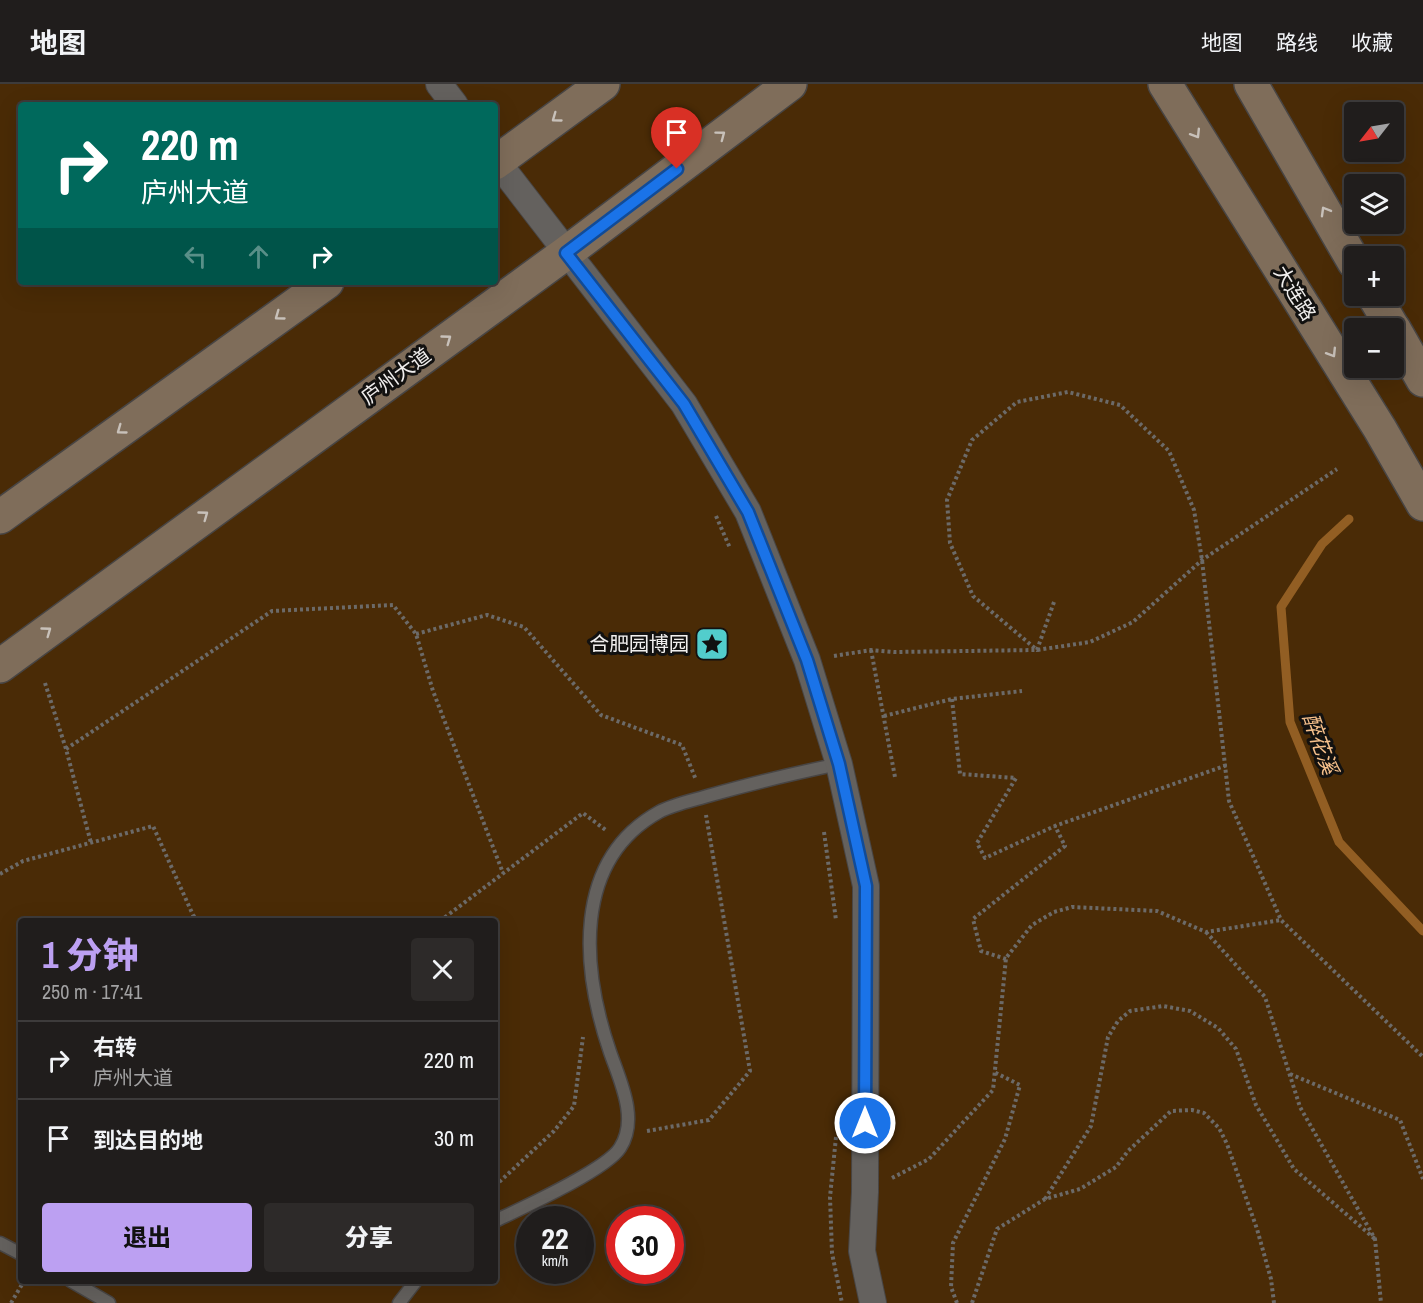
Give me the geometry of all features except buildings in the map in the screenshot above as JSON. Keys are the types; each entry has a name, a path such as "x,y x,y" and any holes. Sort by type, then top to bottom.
{"street":[{"path":"439,84 453,102"},
{"path":"498,160 603,84"},
{"name":"庐州大道","path":"0,666 566,253 790,84"},
{"name":"大连路","path":"1165,84 1380,429 1423,504"},
{"path":"1251,84 1345,246"},
{"path":"498,164 684,404 742,502 807,660 839,764 866,886 865,1192 862,1251 873,1303"},
{"path":"0,517 323,285"},
{"path":"1404,348 1423,380"}],"lane":[{"path":"498,1219 597,1167 619,1149 626,1135 628,1119 625,1096 603,1032 591,979 590,946 594,896 605,866 622,841 661,811 756,782 839,764"},
{"path":"0,1243 18,1252"},
{"path":"76,1284 109,1303"},
{"path":"399,1303 414,1284"}],"path":[{"path":"1037,650 973,596 950,543 947,500 972,440 1017,402 1068,392 1120,405 1169,451 1194,510 1227,765 1229,801 1281,920 1423,1057"},
{"path":"807,660 871,650 894,652 1037,650 1090,642 1133,622 1202,560 1337,469"},
{"path":"715,514 734,556"},
{"path":"1037,650 1054,602"},
{"path":"66,749 272,610 393,605 416,634 433,691 502,873"},
{"path":"416,634 487,615 524,627 601,715 681,745 703,798 750,1071 709,1120 626,1135"},
{"path":"871,650 895,777"},
{"path":"45,682 91,843"},
{"path":"884,716 952,699 1022,691"},
{"path":"952,699 960,774 1016,778 977,843 985,858 1055,826 1227,765"},
{"path":"444,918 583,813 622,841"},
{"path":"0,874 23,861 153,826 196,918"},
{"path":"1006,959 981,951 973,919 1065,846 1055,826"},
{"path":"823,827 837,931"},
{"path":"865,1192 929,1159 993,1090 1006,959 1032,925 1054,912 1072,907 1157,911 1206,932 1264,997 1300,1107 1375,1239 1382,1303"},
{"path":"1206,932 1281,920"},
{"path":"498,1183 554,1131 574,1106 583,1032 597,1005"},
{"path":"1045,1199 1091,1126 1108,1037 1130,1011 1163,1006 1191,1011 1218,1028 1236,1049 1256,1105 1294,1169 1375,1239"},
{"path":"957,1303 951,1287 953,1243 1005,1139 1020,1085 994,1072"},
{"path":"1289,1074 1400,1120 1423,1179"},
{"path":"972,1303 997,1229 1045,1199 1080,1189 1116,1167 1128,1151 1171,1111 1192,1110 1204,1113 1219,1128 1227,1144 1257,1228 1271,1279 1274,1303"},
{"path":"836,1134 830,1197 831,1253 842,1303"},
{"path":"11,1303 22,1284"}],"shaded area":[{"name":"合肥园博园","path":"0,84 1423,84 1423,1303 0,1303"}],"waterway":[{"name":"醉花溪","path":"1349,519 1322,544 1281,607 1290,722 1339,842 1423,931"}],"place":[{"name":"合肥园博园","path":"712,644"}],"route":[{"path":"677,169 566,253 684,404 748,512 807,660 839,764 866,886 865,1123"}]}
